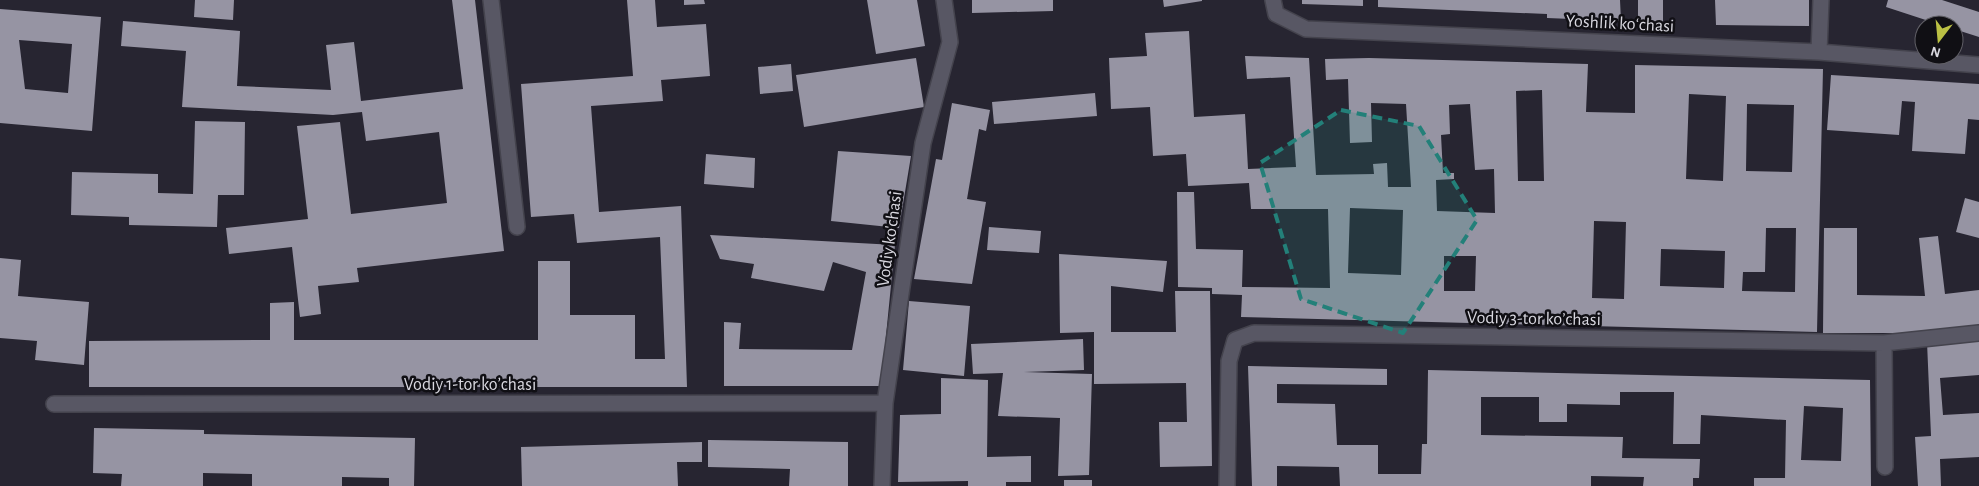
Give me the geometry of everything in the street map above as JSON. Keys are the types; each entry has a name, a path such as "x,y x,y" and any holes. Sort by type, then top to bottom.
{"street":[{"path":"491,0 517,227"},
{"name":"Vodiy ko'chasi","path":"882,486 885,403 923,143 950,42 944,0"},
{"name":"Yoshlik koʻchasi","path":"1273,0 1276,14 1306,29 1819,52 1979,65"},
{"path":"1819,52 1821,0"},
{"name":"Vodiy 3-tor koʼchasi","path":"1227,486 1230,361 1235,340 1254,332 1884,344 1979,333"},
{"path":"1884,344 1885,467"},
{"name":"Vodiy 1-tor koʼchasi","path":"54,404 885,403"}],"highlighted area":[{"path":"1341,110 1419,126 1477,220 1403,333 1301,299 1260,163"}],"building":[{"path":"195,0 234,0 233,20 194,17"},
{"path":"452,0 475,0 504,251 357,268 359,282 318,286 321,314 300,317 292,247 229,254 226,228 308,219 297,126 340,122 351,214 447,203 439,132 366,141 362,112 333,115 182,107 186,51 121,46 123,21 240,31 237,86 331,90 326,45 354,42 361,101 463,89"},
{"path":"627,0 655,0 657,27 706,24 710,76 661,80 663,101 591,106 599,212 681,206 687,387 89,387 89,341 270,340 270,303 294,302 294,340 538,340 538,261 570,261 570,315 635,315 635,359 665,359 660,237 577,243 574,214 531,217 521,84 633,76"},
{"path":"684,0 704,0 705,4 684,5"},
{"path":"867,0 917,0 925,46 876,54"},
{"path":"972,0 1053,0 1053,11 972,13"},
{"path":"1163,0 1202,0 1202,1 1164,7"},
{"path":"1302,0 1363,0 1363,6 1302,4"},
{"path":"1378,0 1620,0 1621,21 1547,18 1547,14 1378,7"},
{"path":"1638,0 1663,0 1663,23 1638,21"},
{"path":"1715,0 1809,0 1809,26 1716,25"},
{"path":"1888,0 1942,0 1979,12 1979,37 1964,32 1964,15 1914,16 1886,7"},
{"path":"0,9 101,17 92,131 0,123","holes":["19,40 72,44 68,93 25,89"]},
{"path":"1189,31 1194,117 1245,114 1248,169 1296,167 1290,77 1247,79 1245,56 1309,58 1316,175 1374,174 1373,164 1387,163 1388,187 1411,187 1406,104 1371,103 1372,142 1350,143 1348,79 1326,80 1325,59 1369,58 1588,64 1586,112 1635,113 1635,65 1823,69 1817,332 1241,317 1242,295 1212,294 1212,288 1178,287 1177,192 1194,192 1196,249 1243,250 1242,287 1330,288 1328,209 1251,209 1249,183 1188,186 1186,154 1153,156 1150,107 1111,109 1109,58 1147,56 1145,33","holes":["1542,90 1544,181 1518,181 1516,91","1689,94 1726,96 1723,181 1686,179","1470,104 1475,170 1494,169 1495,213 1437,211 1436,180 1454,179 1454,173 1443,173 1441,135 1450,134 1449,105","1747,104 1794,105 1792,172 1746,171","1350,208 1403,210 1401,275 1348,273","1594,221 1626,222 1624,299 1592,298","1766,228 1796,228 1795,292 1742,291 1743,272 1765,272","1661,249 1725,251 1724,288 1660,286","1444,256 1476,256 1475,291 1444,291"]},
{"path":"916,58 924,107 804,127 796,75"},
{"path":"791,64 793,91 760,94 758,67"},
{"path":"1831,75 1979,84 1979,120 1968,119 1965,154 1912,151 1915,102 1902,101 1899,135 1827,130"},
{"path":"1095,93 1097,116 994,124 992,102"},
{"path":"952,103 990,110 986,131 979,129 967,199 986,202 972,284 914,279 936,159 942,160"},
{"path":"195,121 245,122 244,195 218,195 217,227 129,225 129,217 71,215 72,172 158,174 158,193 193,194"},
{"path":"838,151 911,156 899,228 831,221"},
{"path":"706,154 755,158 754,188 704,184"},
{"path":"1965,198 1979,202 1979,238 1956,232"},
{"path":"989,227 1041,231 1039,253 987,250"},
{"path":"1824,228 1857,228 1857,295 1925,296 1919,238 1938,236 1945,294 1979,290 1979,328 1929,333 1823,333"},
{"path":"710,235 895,245 881,386 724,386 724,322 741,323 739,349 852,350 866,272 833,262 824,291 751,278 754,264 720,259"},
{"path":"1059,254 1167,261 1163,292 1111,286 1111,332 1176,332 1175,291 1210,291 1212,466 1160,467 1159,422 1187,422 1186,383 1094,384 1094,332 1060,333"},
{"path":"0,258 21,260 18,296 89,302 84,365 35,360 37,341 0,338"},
{"path":"909,301 970,306 964,376 903,370"},
{"path":"1083,339 1084,370 1024,372 1092,374 1089,475 1058,476 1060,418 998,416 1003,373 973,374 971,344"},
{"path":"1979,340 1979,375 1940,378 1943,415 1979,413 1979,457 1940,459 1941,486 1918,486 1915,437 1931,436 1927,342"},
{"path":"1248,366 1387,369 1387,385 1277,384 1277,403 1335,404 1337,445 1378,445 1378,474 1421,474 1422,444 1427,444 1428,370 1870,380 1871,486 1754,486 1754,478 1785,478 1786,420 1701,415 1700,444 1673,444 1674,392 1620,392 1620,405 1567,404 1567,422 1539,422 1539,397 1481,397 1481,435 1623,437 1622,458 1700,459 1699,478 1693,478 1693,486 1643,486 1644,477 1591,476 1591,486 1340,486 1339,467 1277,466 1277,486 1252,486","holes":["1804,406 1843,408 1841,461 1801,460"]},
{"path":"941,378 988,380 987,457 1031,456 1031,482 1006,482 1006,486 968,486 968,481 898,482 900,415 941,414"},
{"path":"94,428 204,430 204,434 415,438 414,486 389,486 389,478 342,477 342,486 252,486 252,474 203,473 203,486 121,486 122,474 93,473"},
{"path":"708,440 848,442 848,486 789,486 790,469 708,467"},
{"path":"702,442 702,462 677,462 678,486 522,486 521,447"},
{"path":"1064,480 1092,480 1092,486 1064,486"}]}
